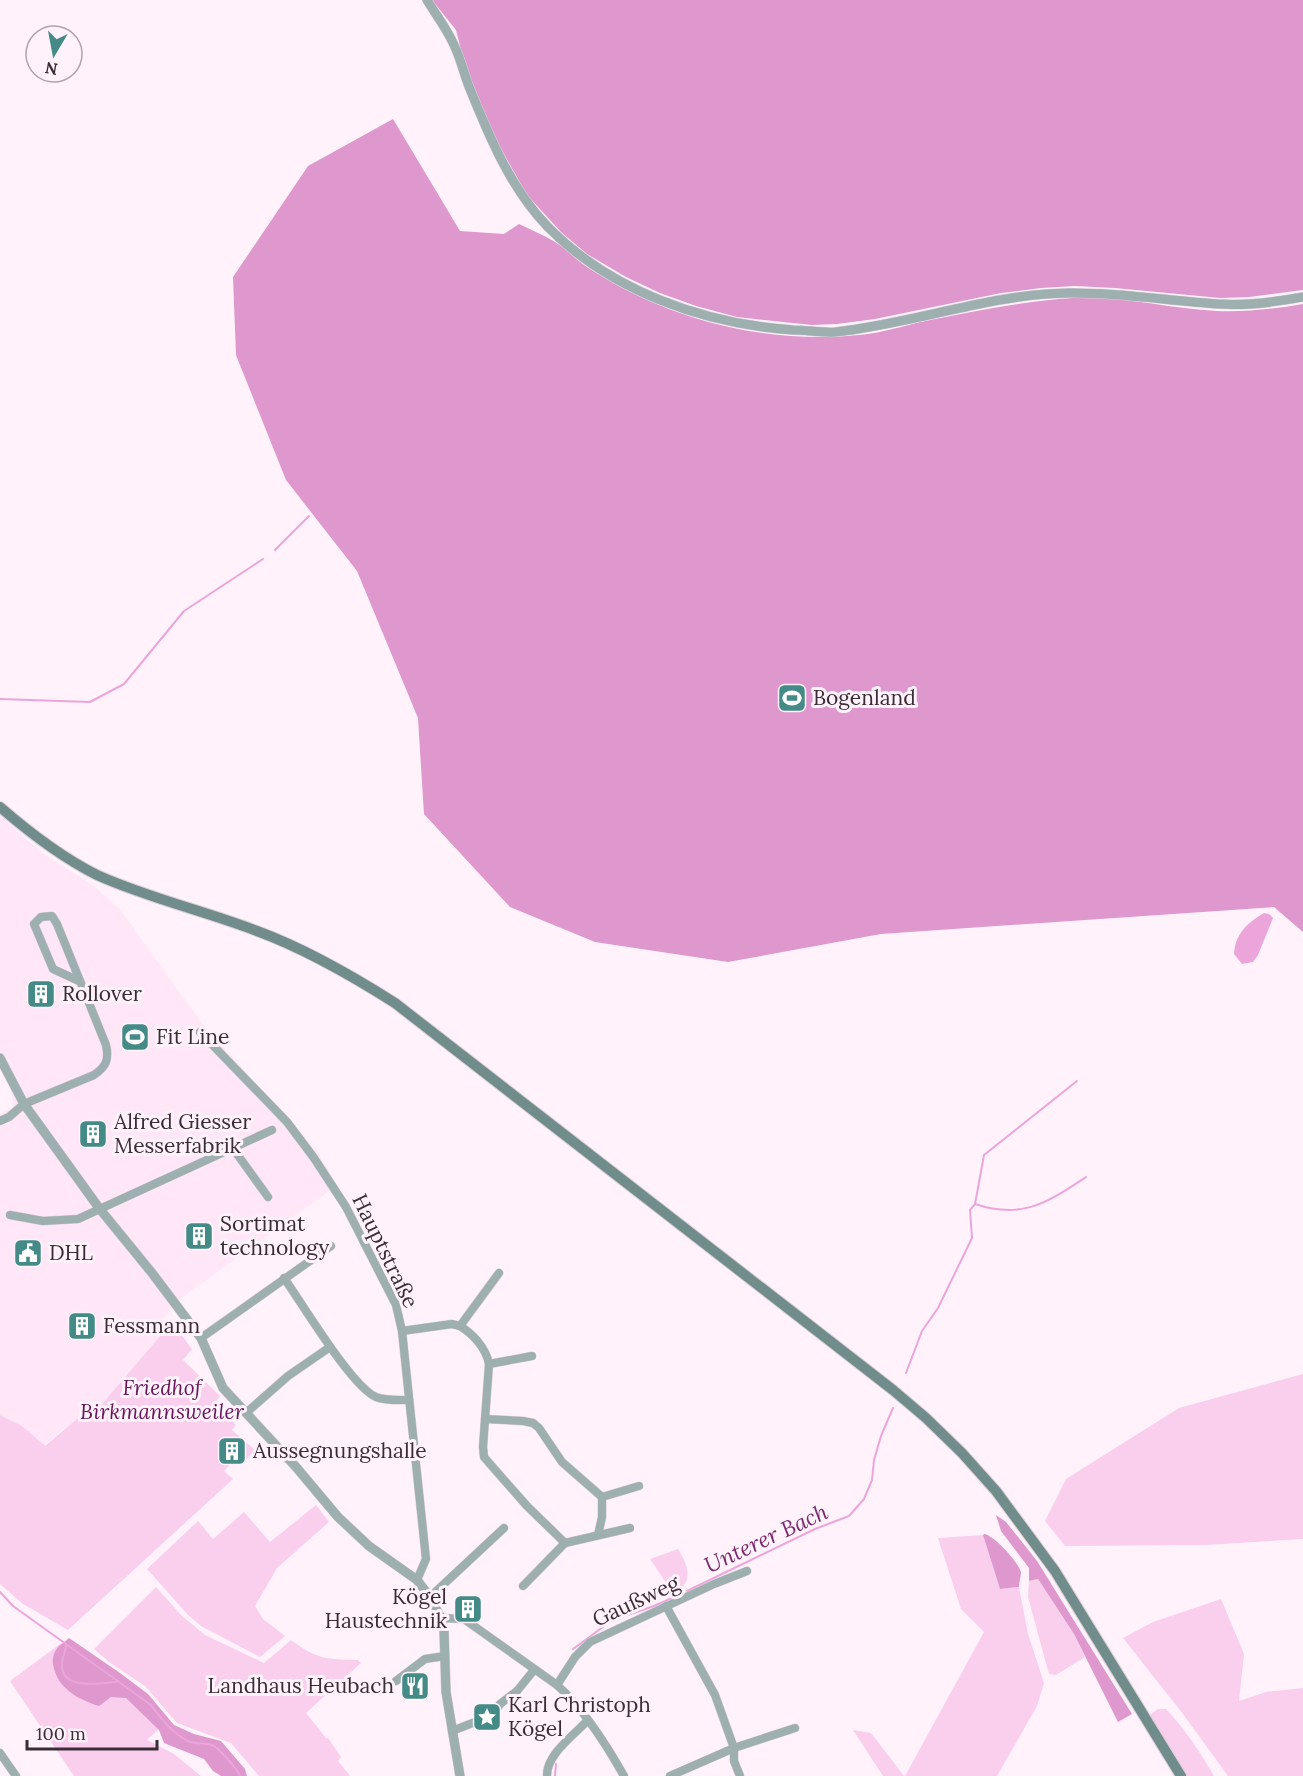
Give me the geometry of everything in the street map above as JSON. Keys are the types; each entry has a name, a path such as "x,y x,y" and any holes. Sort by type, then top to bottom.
{"main road":[{"path":"0,807 62,856 98,875 295,946 331,964 395,1003 893,1390 955,1446 996,1491 1055,1571 1181,1776"}],"street":[{"path":"427,0 455,47 470,89 502,161 522,193 547,225 579,253 616,279 683,308 735,323 776,329 832,332 912,319 1013,298 1056,294 1118,294 1222,304 1256,303 1303,297"},
{"path":"0,1121 9,1117 24,1104 94,1075 102,1069 108,1056 106,1045 57,924 52,916 41,917 34,924 53,969 79,981"},
{"name":"Hauptstraße","path":"200,1032 287,1122 314,1158 346,1207 396,1305 402,1331 426,1559 417,1580"},
{"path":"0,1058 24,1104 99,1208 201,1338 223,1389 296,1467 338,1517 369,1546 417,1580 430,1597 441,1618 444,1631 446,1692 460,1776"},
{"path":"10,1215 43,1221 78,1219 272,1130"},
{"path":"232,1147 268,1197"},
{"path":"201,1338 331,1246"},
{"path":"460,1326 499,1274"},
{"path":"285,1278 330,1347 362,1385 375,1396 383,1399 409,1400"},
{"path":"402,1331 452,1324 460,1326 468,1331 487,1354 489,1364 484,1457 527,1506 565,1543"},
{"path":"246,1413 288,1376 330,1347"},
{"path":"489,1364 532,1356"},
{"path":"485,1419 523,1421 533,1423 539,1428 562,1462 602,1497 602,1517 598,1535"},
{"path":"602,1497 639,1486"},
{"path":"430,1597 504,1528"},
{"path":"523,1586 565,1543 630,1528"},
{"name":"Gaußweg","path":"557,1685 575,1657 590,1642 747,1571"},
{"path":"666,1606 715,1695 734,1749 734,1761 740,1776"},
{"path":"441,1618 464,1619 557,1685 570,1697 624,1776"},
{"path":"396,1681 425,1659 445,1656"},
{"path":"452,1731 493,1715 500,1704 517,1691 534,1670"},
{"path":"547,1776 548,1764 555,1754 587,1721"},
{"path":"670,1776 734,1749 795,1728"},
{"path":"0,1753 16,1776"}],"shaded area":[{"path":"432,0 1303,0 1303,290 1220,298 1115,288 1075,286 1041,288 1001,293 875,319 812,325 737,317 696,306 626,277 587,254 561,232 527,195 474,101 456,30"},
{"path":"393,119 460,231 504,234 519,224 551,239 587,267 640,297 684,314 735,328 788,336 815,337 876,333 1001,307 1073,298 1109,298 1217,311 1260,310 1303,304 1303,932 1274,907 881,934 728,962 595,942 510,907 424,814 418,718 357,571 286,480 236,355 233,277 308,166"},
{"path":"0,816 42,853 94,886 121,911 204,1026 317,1151 337,1185 179,1300 154,1330 159,1337 91,1417 63,1429 44,1446 22,1426 0,1415 0,1114 13,1107 11,1088 0,1066"},
{"path":"1264,913 1273,918 1258,955 1253,962 1242,964 1234,954 1239,935 1247,925"},
{"path":"996,1515 1006,1522 1037,1561 1132,1714 1118,1722 1074,1634 1038,1579 1029,1581 1029,1568 1001,1531"},
{"path":"984,1534 999,1544 1015,1562 1021,1572 1019,1587 1000,1589"},
{"path":"69,1638 148,1694 174,1725 194,1734 221,1741 245,1769 247,1776 221,1776 213,1771 204,1759 164,1743 159,1730 126,1698 111,1697 99,1706 69,1691 59,1680 53,1662 59,1646"}],"green space":[{"name":"Friedhof Birkmannsweiler","path":"172,1322 192,1349 183,1360 220,1396 215,1403 236,1425 232,1430 255,1450 242,1464 236,1459 224,1471 233,1479 68,1630 23,1604 0,1584 0,1415 22,1426 45,1446 85,1412 91,1417"},
{"path":"1303,1374 1303,1539 1206,1545 1065,1546 1045,1521 1066,1479 1179,1408"},
{"path":"316,1505 329,1522 277,1568 255,1606 263,1619 285,1636 260,1657 201,1626 188,1615 147,1569 198,1521 213,1539 244,1512 270,1542"},
{"path":"983,1535 1000,1589 1019,1587 1028,1634 1044,1683 1037,1706 997,1776 905,1776 984,1632 961,1609 938,1538"},
{"path":"678,1549 685,1561 688,1573 684,1584 673,1593 650,1559"},
{"path":"1038,1579 1074,1634 1085,1657 1056,1675 1049,1674 1028,1597 1029,1581"},
{"path":"156,1587 182,1616 205,1635 264,1663 291,1640 316,1655 358,1660 361,1663 306,1713 328,1738 341,1757 338,1761 350,1776 259,1776 231,1743 177,1723 145,1686 94,1649"},
{"path":"1221,1599 1244,1654 1239,1701 1266,1692 1303,1688 1303,1776 1228,1776 1123,1638 1153,1622"},
{"path":"60,1644 66,1644 162,1726 147,1740 174,1754 201,1776 74,1776 10,1681"},
{"path":"1158,1709 1166,1709 1180,1725 1214,1776 1184,1776 1148,1716"},
{"path":"853,1730 871,1733 904,1776 883,1776"}],"waterway":[{"path":"275,550 309,516"},
{"path":"0,699 90,702 124,684 184,611 263,559"},
{"name":"Unterer Bach","path":"906,1373 922,1331 938,1308 972,1238 970,1210 975,1204 984,1155 1077,1081"},
{"path":"975,1204 1007,1210 1034,1206 1047,1201 1086,1177"},
{"name":"Unterer Bach","path":"687,1591 815,1529 849,1516 864,1499 872,1480 874,1460 893,1408"},
{"path":"0,1592 13,1606 151,1705 177,1734 191,1742 215,1747 228,1759 240,1776"},
{"name":"Unterer Bach","path":"619,1618 679,1595"},
{"name":"Unterer Bach","path":"573,1649 607,1624"},
{"path":"66,1644 62,1662 67,1678 91,1684 116,1682"},
{"name":"Unterer Bach","path":"555,1776 556,1764"}],"place":[{"name":"Bogenland","path":"792,698"},
{"name":"Rollover","path":"41,994"},
{"name":"Fit Line","path":"135,1037"},
{"name":"Alfred Giesser Messerfabrik","path":"93,1134"},
{"name":"Sortimat technology","path":"199,1236"},
{"name":"DHL","path":"28,1253"},
{"name":"Fessmann","path":"82,1326"},
{"name":"Aussegnungshalle","path":"232,1451"},
{"name":"Kögel Haustechnik","path":"468,1609"},
{"name":"Landhaus Heubach","path":"415,1686"},
{"name":"Karl Christoph Kögel","path":"487,1717"}]}
